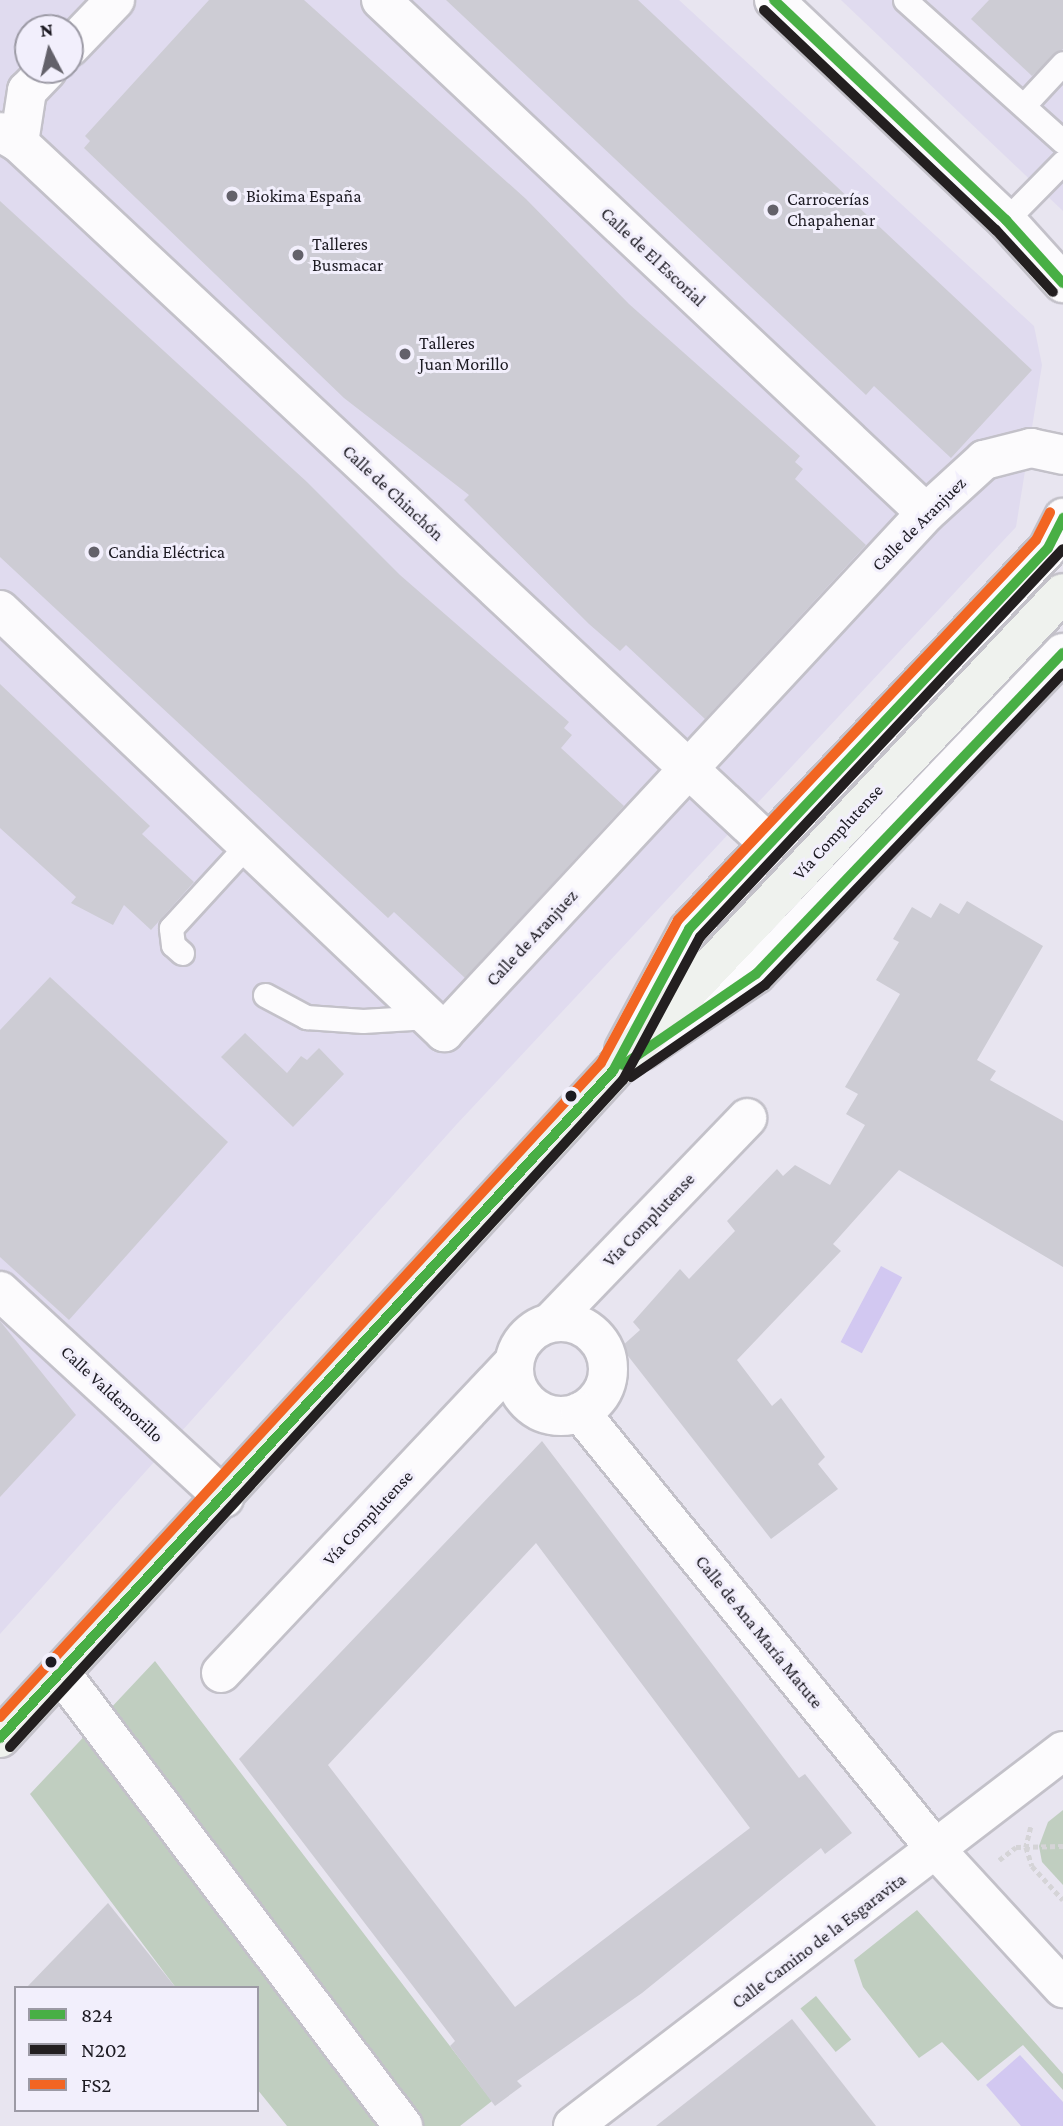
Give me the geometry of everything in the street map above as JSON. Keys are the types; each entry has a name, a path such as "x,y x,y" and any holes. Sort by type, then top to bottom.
{"main road":[{"name":"Vía Complutense","path":"0,1738 224,1498 613,1071 1063,593"}],"street":[{"path":"84,32 115,0"},
{"name":"Calle de El Escorial","path":"381,0 926,513"},
{"path":"774,0 1006,220 1063,283"},
{"path":"10,137 27,91 34,84"},
{"name":"Calle de Chinchón","path":"10,137 768,843"},
{"name":"Calle de Aranjuez","path":"428,1017 444,1032 926,513 984,460 1031,448 1063,455"},
{"name":"Vía Complutense","path":"613,1071 689,929 1048,548 1063,518"},
{"path":"0,610 428,1017"},
{"name":"Vía Complutense","path":"613,1071 756,974 1063,653"},
{"name":"Via Complutense","path":"551,1322 747,1118"},
{"name":"Calle Valdemorillo","path":"0,1291 224,1498"},
{"path":"551,1322 581,1326 603,1347 608,1376 603,1391 580,1412 552,1415 527,1402 519,1391 514,1362 526,1337 551,1322"},
{"name":"Vía Complutense","path":"221,1673 514,1362"},
{"name":"Calle de Ana María Matute","path":"580,1412 938,1852 1063,1988"},
{"path":"61,1672 402,2126"},
{"name":"Calle Camino de la Esgaravita","path":"573,2126 938,1852 1063,1751"}],"lane":[{"path":"918,4 1063,142"},
{"path":"1024,105 1063,63"},
{"path":"1006,220 1063,162"},
{"path":"183,953 173,945 172,928 247,845"},
{"path":"265,995 306,1017 363,1021 428,1017"}],"path":[{"path":"1037,1817 1026,1847 1032,1866 1063,1900"},
{"path":"967,1883 1016,1847 1063,1846"}],"shaded area":[{"path":"0,0 679,0 1034,326 1042,365 1016,527 456,1125 0,1634"},
{"path":"841,0 1063,0 1063,211"},
{"path":"881,1266 902,1277 862,1353 841,1342"},
{"path":"1020,2055 1063,2102 1063,2126 1021,2126 986,2085"}],"green space":[{"path":"155,1661 492,2101 460,2126 287,2126 259,2091 259,1986 174,1986 30,1794"},
{"path":"1063,1810 1063,1885 1042,1862 1039,1846 1048,1822"},
{"path":"917,1910 1063,2074 1063,2090 1023,2045 978,2081 942,2042 919,2058 863,1987 854,1960"},
{"path":"816,1996 851,2040 836,2052 800,2009"}],"building":[{"path":"209,0 304,0 526,199 629,304 800,456 795,462 803,469 795,479 866,545 705,719 626,645 620,651 589,624 464,500 469,495 344,398 84,148 90,141 85,136"},
{"path":"446,0 638,0 1032,370 951,458 874,386 866,395"},
{"path":"989,0 1063,0 1063,49 1032,76 971,19"},
{"path":"0,201 307,482 400,575 569,722 564,728 572,735 561,748 624,806 465,978 394,912 388,918 0,557"},
{"path":"0,684 150,826 142,834 194,882 151,930 124,905 113,925 71,903 76,897 0,828"},
{"path":"967,901 1043,946 977,1060 996,1071 990,1080 1063,1121 1063,1267 899,1170 833,1244 841,1251 737,1360 772,1406 781,1398 825,1457 818,1464 838,1489 771,1539 621,1347 640,1330 633,1322 680,1269 689,1279 735,1231 727,1221 777,1169 783,1176 795,1165 830,1185 865,1125 846,1114 858,1094 845,1087 900,994 876,980 899,942 893,939 912,907 931,918 940,903 959,914"},
{"path":"50,977 228,1142 69,1320 0,1257 0,1030"},
{"path":"245,1033 287,1073 301,1056 307,1060 319,1048 344,1074 293,1127 221,1057"},
{"path":"0,1321 76,1415 0,1497"},
{"path":"542,1441 799,1778 805,1774 852,1833 825,1854 821,1848 642,1993 517,2081 522,2086 495,2106 450,2046 455,2041 239,1759","holes":["536,1543 750,1828 515,2007 328,1765"]},
{"path":"108,1903 174,1986 28,1986"},
{"path":"792,2019 876,2126 656,2126"}],"transit line":[{"name":"824","path":"774,0 1006,220 1063,283"},
{"name":"N202","path":"764,10 996,230 1053,292"},
{"name":"FS2","path":"0,1717 601,1063 678,920 1036,540 1050,512"},
{"name":"824","path":"0,1738 613,1071 689,929 1048,548 1063,518"},
{"name":"N202","path":"10,1747 623,1080 700,937 1063,549"},
{"name":"824","path":"623,1065 756,974 1063,653"},
{"name":"N202","path":"631,1077 765,985 1063,673"}],"place":[{"name":"Biokima España","path":"232,196"},
{"name":"Carrocerías Chapahenar","path":"773,210"},
{"name":"Talleres Busmacar","path":"298,255"},
{"name":"Talleres Juan Morillo","path":"405,354"},
{"name":"Candia Eléctrica","path":"94,552"}]}
